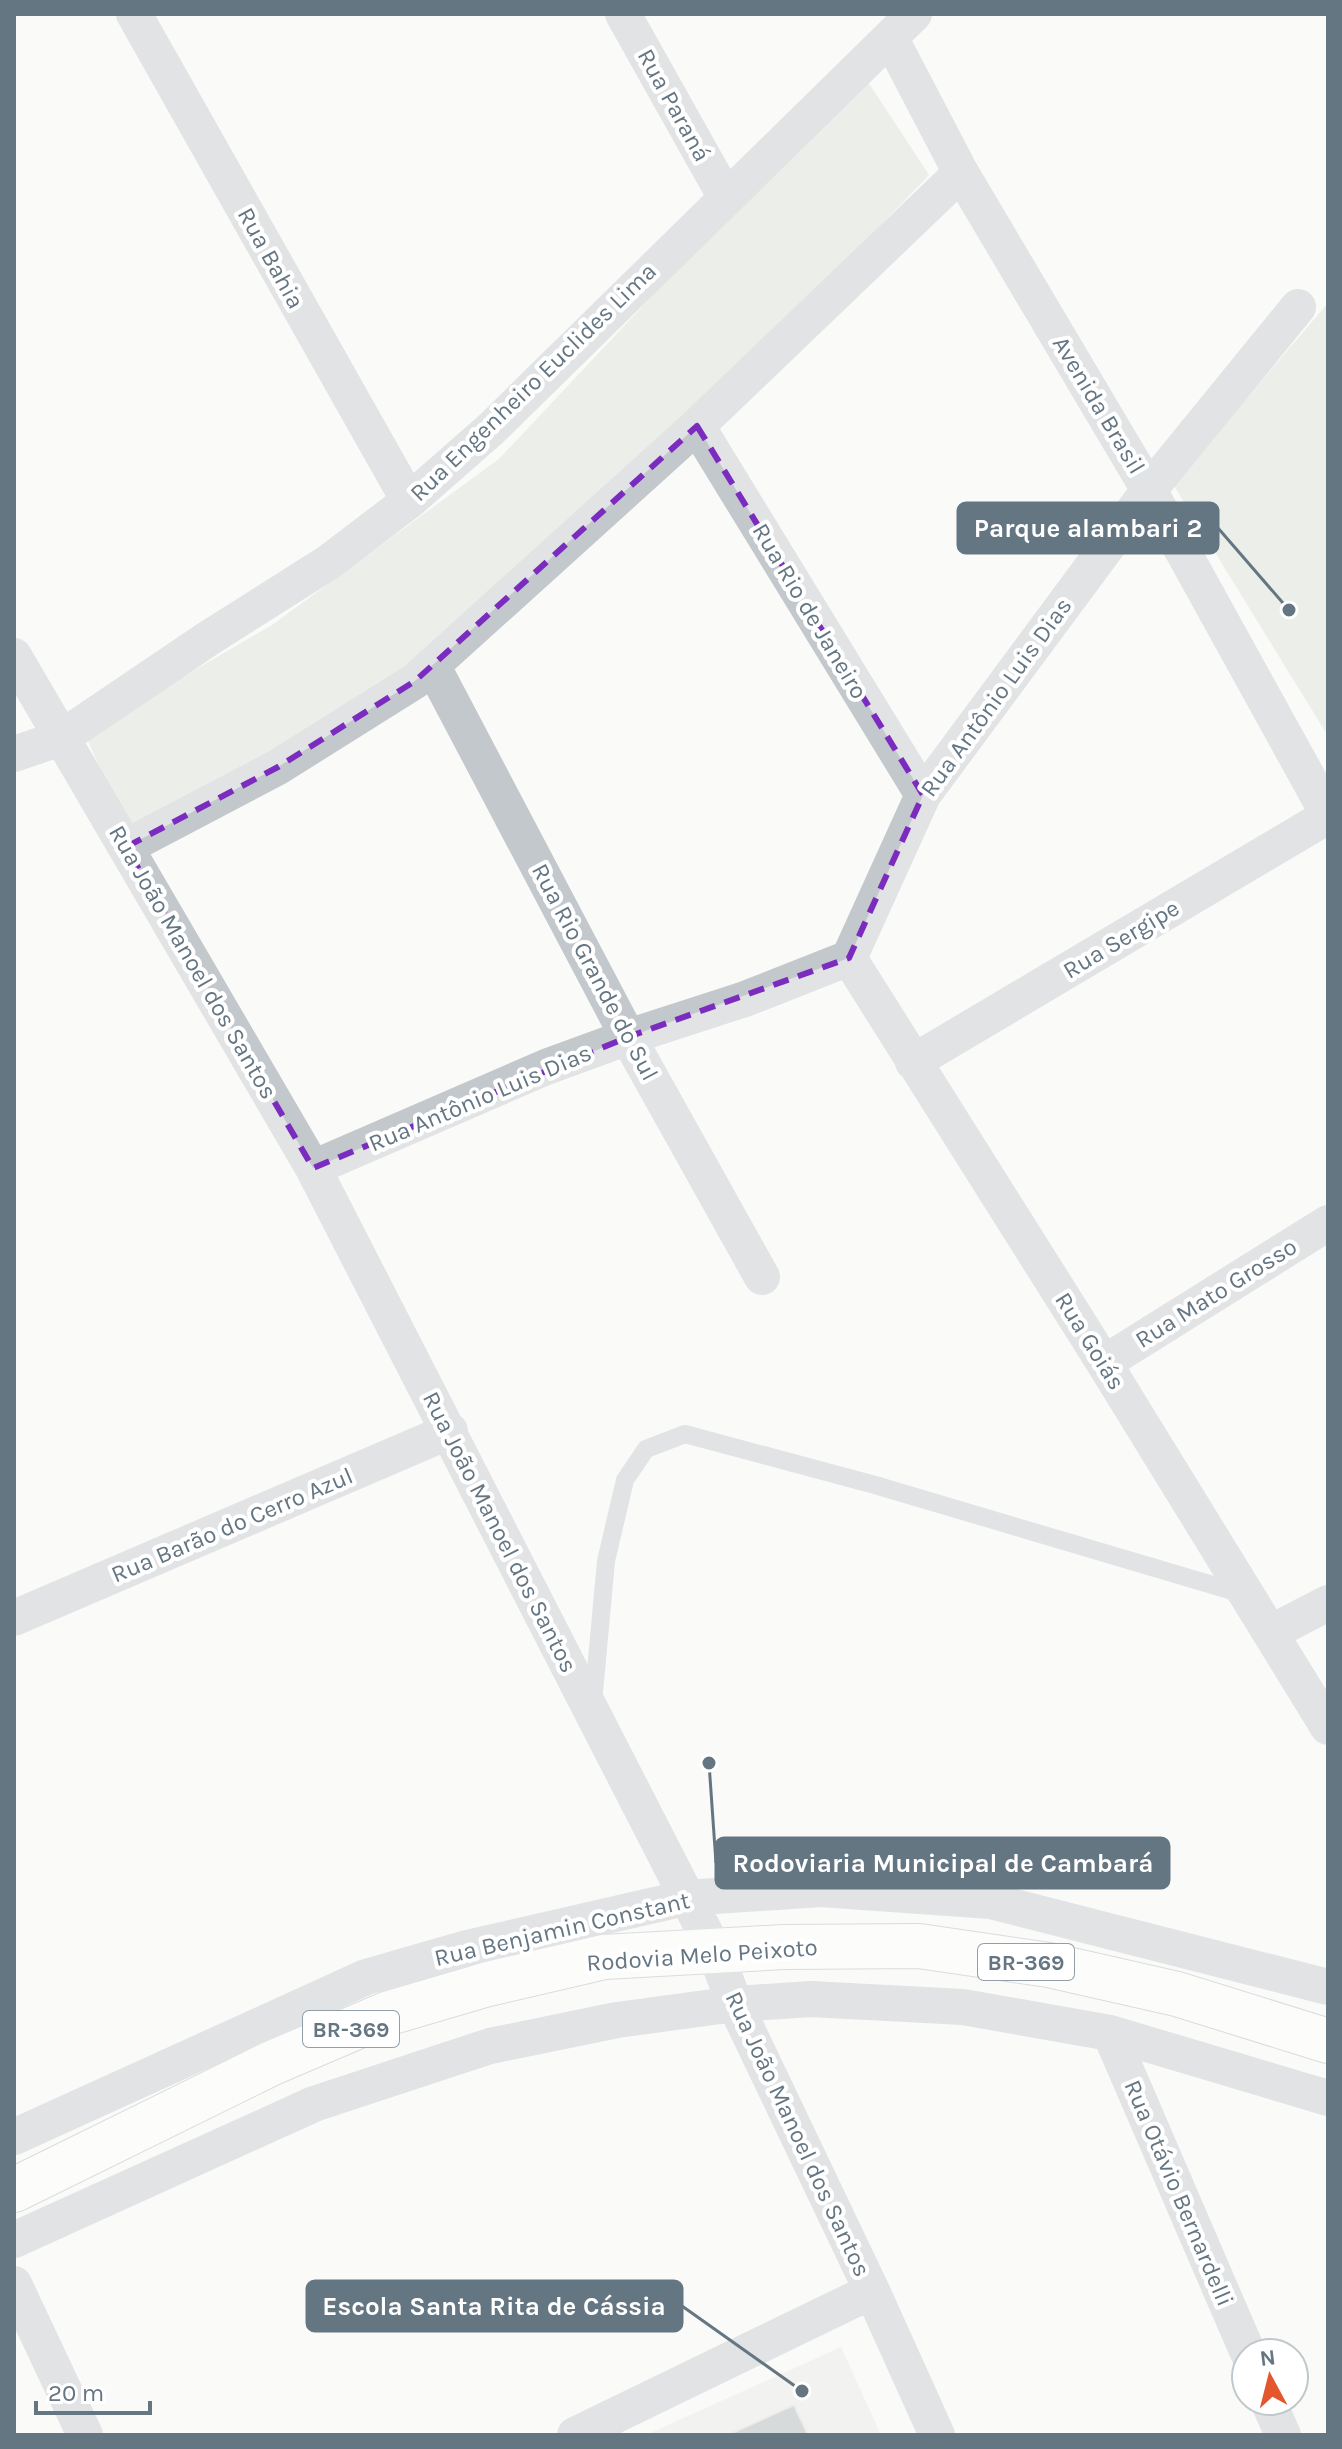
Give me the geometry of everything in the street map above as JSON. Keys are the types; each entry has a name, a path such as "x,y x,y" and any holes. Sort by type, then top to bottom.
{"highway":[{"name":"Rodovia Melo Peixoto","path":"14,2190 272,2063 389,2013 488,1984 604,1957 784,1947 919,1946 1020,1961 1177,1994 1328,2041"}],"street":[{"name":"Rua Bahia","path":"134,14 409,501"},
{"name":"Rua Paraná","path":"623,14 725,196"},
{"name":"Rua Engenheiro Euclides Lima","path":"14,754 61,738 329,562 409,501 491,429 725,196 903,26"},
{"name":"Avenida Brasil","path":"903,26 961,173 1149,490 1328,815"},
{"path":"126,847 278,767 415,681 697,426 961,173"},
{"name":"Rua Antônio Luis Dias","path":"313,1168 546,1067 745,999 849,958 923,795 1149,490 1298,307"},
{"name":"Rua Rio de Janeiro","path":"697,426 923,795"},
{"name":"Rua João Manoel dos Santos","path":"14,656 313,1168 450,1431 714,1950 735,2004 937,2435"},
{"name":"Rua Rio Grande do Sul","path":"432,665 628,1037 762,1277"},
{"name":"Rua Sergipe","path":"913,1062 1328,815"},
{"name":"Rua Goiás","path":"849,958 1328,1727"},
{"name":"Rua Mato Grosso","path":"1104,1363 1328,1223"},
{"name":"Rua Barão do Cerro Azul","path":"14,1618 450,1431"},
{"path":"1270,1633 1328,1603"},
{"name":"Rua Benjamin Constant","path":"14,2137 366,1977 467,1948 685,1898 821,1889 991,1901 1328,1987"},
{"path":"14,2240 314,2104 490,2046 617,2020 735,2004 811,1999 963,2007 1110,2033 1328,2098"},
{"name":"Rua Otávio Bernardelli","path":"1110,2033 1241,2337"},
{"path":"14,2284 85,2435"},
{"path":"575,2435 872,2291"}],"lane":[{"path":"592,1714 606,1561 625,1480 646,1449 685,1434 875,1485 1247,1595"}],"highlighted area":[{"path":"697,426 923,795 849,958 628,1037 313,1168 126,847 278,767 415,681"}],"shaded area":[{"path":"862,73 929,175 692,421 410,674 130,837 85,734 272,625 499,459"},
{"path":"1328,303 1328,736 1173,484"},
{"path":"841,2347 881,2435 646,2435"}],"building":[{"path":"794,2405 808,2435 730,2434"}],"place":[{"name":"Parque alambari 2","path":"1289,610"},
{"name":"Rodoviaria Municipal de Cambará","path":"709,1763"},
{"name":"Escola Santa Rita de Cássia","path":"802,2391"}]}
